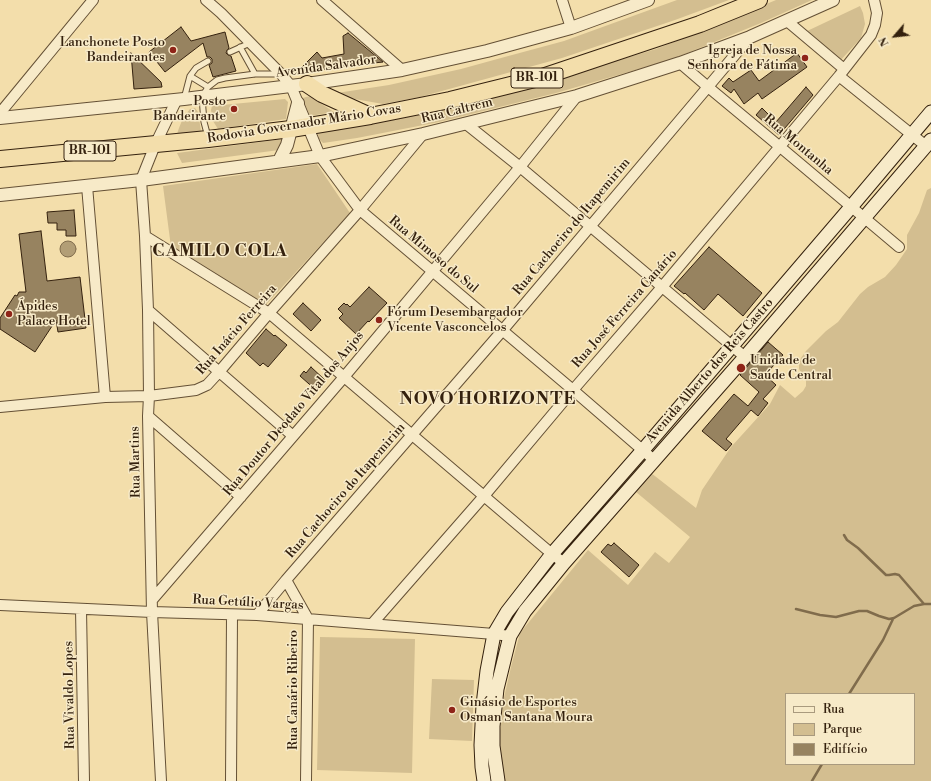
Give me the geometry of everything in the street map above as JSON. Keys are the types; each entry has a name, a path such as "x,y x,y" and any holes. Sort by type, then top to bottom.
{"highway":[{"name":"Rodovia Governador Mário Covas","path":"0,159 208,139 307,127 450,100 539,78 700,24 759,0"},
{"path":"307,84 322,94 370,116"}],"main road":[{"name":"Avenida Alberto dos Reis Castro","path":"484,781 481,745 483,705 487,671 494,634 507,612 552,554 643,450 931,112"},
{"name":"Avenida Alberto dos Reis Castro","path":"498,781 493,746 493,726 497,689 510,636 525,611 564,563 745,357 928,143"}],"street":[{"path":"0,113 93,0"},
{"path":"206,0 221,12 291,86"},
{"path":"322,0 402,70"},
{"path":"562,0 571,28"},
{"name":"Avenida Salvador","path":"0,118 180,99 205,92 291,86 402,70 486,51 571,28 648,0"},
{"name":"Rua Caltrem","path":"0,195 141,180 320,156 423,134 577,96 680,63 750,37 834,0"},
{"name":"Rua José Ferreira Canário","path":"372,624 484,496 662,287 871,35 877,14 874,0"},
{"path":"787,21 841,72 912,135 928,143"},
{"name":"Rua Cachoeiro do Itapemirim","path":"258,615 286,580 502,331 750,37"},
{"name":"Rua Montanha","path":"680,63 899,247"},
{"name":"Rua Mimoso do Sul","path":"291,86 320,156 360,210 654,460"},
{"name":"Rua Doutor Deodato Vital dos Anjos","path":"152,600 344,377 431,271 520,167 577,96"},
{"name":"Rua Martins","path":"161,781 152,612 148,416 148,310 141,180 155,144 180,99"},
{"path":"279,161 287,145 298,103"},
{"path":"465,123 520,167 745,357"},
{"name":"Rua Inácio Ferreira","path":"0,407 104,397 149,396 196,390 207,385 360,210 423,134"},
{"path":"87,186 104,397"},
{"path":"145,236 269,313 564,563"},
{"path":"148,310 293,436"},
{"path":"148,416 241,497"},
{"name":"Rua Canário Ribeiro","path":"286,580 308,619 306,781"},
{"name":"Rua Getúlio Vargas","path":"0,605 258,615 510,636"},
{"name":"Rua Vivaldo Lopes","path":"81,609 84,781"},
{"path":"231,781 232,615"}],"lane":[{"path":"230,52 250,43"},
{"path":"240,47 255,74"},
{"path":"180,99 190,76 196,68 208,61"},
{"path":"208,139 202,109 205,92 217,80 255,74 280,74"},
{"path":"190,76 205,92"}],"green space":[{"path":"677,0 729,0 562,58 420,97 383,104 349,98 337,93 389,85 461,69 564,41"},
{"path":"776,0 812,0 761,23 670,60 556,93 439,122 357,138 323,143 319,139 319,131 553,80 656,49"},
{"path":"860,6 865,24 861,38 839,62 805,32"},
{"path":"311,96 334,112 310,116 303,98"},
{"path":"285,99 288,102 286,119 218,129 213,121 211,110 212,106"},
{"path":"195,108 198,112 201,131 198,133 177,134 183,118 190,109"},
{"path":"283,139 284,141 279,150 182,163 177,153"},
{"path":"317,164 350,213 264,307 171,247 163,186"},
{"path":"931,188 931,781 502,781 499,741 503,702 520,633 588,550 628,585 655,552 669,563 690,537 636,492 651,473 696,508 702,490 731,447 770,404 780,385 795,398 803,391 806,386 806,381 799,369 801,358 826,331 838,322 860,294 868,287 885,277 896,265 907,249 907,235 919,213 927,190"},
{"path":"320,637 415,639 412,773 317,770"},
{"name":"Ginásio de Esportes Osman Santana Moura","path":"432,679 474,680 472,741 429,739"}],"shaded area":[{"path":"65,241 71,241 76,246 74,255 71,257 65,257 60,252 60,246"}],"building":[{"path":"181,27 191,41 225,32 229,48 226,53 231,56 236,71 213,77 209,65 212,63 212,59 207,57 203,43 165,72 149,52"},
{"path":"348,33 383,62 295,74 317,52 322,58 344,54 343,36"},
{"path":"131,53 161,82 162,87 134,89"},
{"path":"797,53 807,67 762,99 758,93 744,104 734,89 731,93 722,86 729,78 733,82 751,70 759,81"},
{"path":"806,87 813,95 779,135 756,115 762,108 776,122"},
{"path":"74,210 76,236 66,236 66,230 57,230 57,223 48,223 47,212"},
{"path":"41,231 47,281 80,277 86,328 58,332 56,320 35,352 0,329 0,318 15,295 17,296 19,292 26,292 19,234"},
{"path":"709,247 762,293 743,316 718,294 704,310 685,293 684,294 674,286"},
{"path":"369,287 387,303 356,334 339,318 343,314 338,309 344,303 350,307"},
{"path":"303,303 321,320 311,331 293,314"},
{"path":"266,329 287,345 268,367 263,363 260,366 246,353"},
{"path":"768,342 783,355 765,375 776,385 763,399 768,403 758,416 751,410 726,439 732,444 726,451 702,431 734,394 748,406 759,392 740,375"},
{"path":"311,367 326,381 317,391 300,376 304,371 306,373"},
{"path":"614,543 639,565 629,577 601,552 608,544 611,546"}],"waterway":[{"path":"844,535 847,540 858,548 886,575 899,575 924,604"},
{"path":"796,609 836,617 859,611 867,611 889,619 894,618 914,606 931,604"},
{"path":"850,693 883,640 893,619"},
{"path":"812,781 821,765"}],"place":[{"name":"Lanchonete Posto Bandeirantes","path":"173,50"},
{"name":"Igreja de Nossa Senhora de Fátima","path":"805,58"},
{"name":"Posto Bandeirante","path":"234,109"},
{"name":"Ápides Palace Hotel","path":"9,314"},
{"name":"Fórum Desembargador Vicente Vasconcelos","path":"379,320"},
{"name":"Unidade de Saúde Central","path":"741,368"},
{"name":"Ginásio de Esportes Osman Santana Moura","path":"452,710"}],"district":[{"name":"CAMILO COLA","path":"220,252"},
{"name":"NOVO HORIZONTE","path":"488,400"}]}
